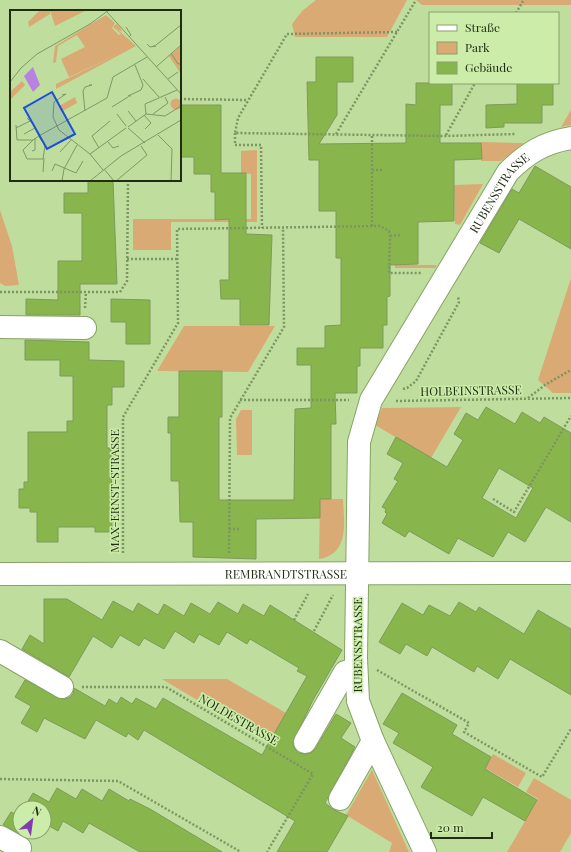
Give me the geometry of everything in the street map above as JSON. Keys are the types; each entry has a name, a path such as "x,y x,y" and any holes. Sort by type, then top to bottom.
{"street":[{"name":"RUBENSSTRASSE","path":"425,852 373,741 358,701 356,664 358,442 371,400 508,172 522,158 534,150 551,142 571,138"},
{"path":"0,327 85,328"},
{"name":"REMBRANDTSTRASSE","path":"0,574 571,573"},
{"path":"0,651 62,687"},
{"path":"305,742 345,672 356,664"},
{"path":"340,799 373,741"},
{"path":"0,837 20,848"}],"path":[{"path":"336,134 416,0"},
{"path":"517,12 523,1"},
{"path":"262,228 261,145 235,145 235,133 238,118 287,34 397,32"},
{"path":"445,136 475,84"},
{"path":"181,99 249,100"},
{"path":"235,133 445,136 515,134"},
{"path":"372,134 372,226"},
{"path":"372,170 384,170"},
{"path":"0,292 120,292 126,281 128,181"},
{"path":"127,260 177,259 178,229 380,226 389,231 390,236 389,273 448,273"},
{"path":"229,573 230,418 284,327 283,228"},
{"path":"390,236 400,235"},
{"name":"MAX-ERNST-STRASSE","path":"123,573 123,417 178,323 177,259"},
{"path":"528,398 545,385 571,370"},
{"name":"HOLBEINSTRASSE","path":"371,400 571,398"},
{"path":"240,400 371,400"},
{"path":"493,499 514,512 571,416"},
{"path":"229,529 239,529"},
{"path":"294,620 311,590 310,573"},
{"path":"314,631 333,596 334,573"},
{"path":"356,664 469,723 464,732 542,777 571,729"},
{"name":"NOLDESTRASSE","path":"62,687 166,687 313,774 267,852"},
{"path":"0,779 118,781 241,852"}],"green space":[{"path":"316,0 407,0 387,37 295,37 292,24 302,11"},
{"path":"416,0 571,0 571,5 422,5"},
{"path":"571,110 571,125 561,127"},
{"path":"481,142 524,143 501,161 481,161"},
{"path":"257,150 257,222 171,222 171,250 133,250 133,219 251,219 251,174 241,173 241,151"},
{"path":"483,184 460,225 455,224 454,185"},
{"path":"0,210 12,246 19,285 5,286 0,283"},
{"path":"400,239 400,265 437,265 435,268 395,268 394,240"},
{"path":"571,278 571,393 553,393 538,380"},
{"path":"184,326 275,326 248,372 157,371"},
{"path":"461,407 431,458 375,425 382,408"},
{"path":"241,410 252,410 252,455 237,455 236,419"},
{"path":"320,499 343,499 344,527 343,536 336,551 329,556 319,559"},
{"path":"162,679 227,679 286,713 276,731 294,743 288,753 269,742 272,736 202,692 197,700"},
{"path":"493,754 526,773 518,787 485,768"},
{"path":"372,770 409,852 389,852 392,843 346,815"},
{"path":"534,778 571,800 571,833 560,852 507,852 538,799 526,792"}],"building":[{"path":"316,57 353,57 353,82 337,82 337,115 319,144 406,143 406,104 416,105 416,83 452,84 452,105 440,105 440,143 481,143 482,159 454,160 454,221 418,222 418,264 390,265 390,296 387,297 387,325 383,325 383,348 360,348 360,366 357,366 357,393 335,393 336,424 331,424 331,499 320,499 320,518 256,519 256,559 193,557 193,522 180,522 179,481 171,481 171,433 168,433 168,417 179,417 179,371 222,371 222,417 219,417 219,500 294,500 295,409 311,408 311,365 297,365 297,348 325,348 325,326 341,325 341,258 336,258 336,211 319,211 319,160 309,160 307,82 316,82"},
{"path":"517,84 553,84 553,105 542,105 542,123 504,123 504,127 486,128 486,105 517,104"},
{"path":"181,105 221,105 221,173 246,173 246,234 272,235 269,325 240,325 240,299 221,299 220,280 229,280 229,219 215,220 215,192 211,192 211,174 194,174 194,157 181,157"},
{"path":"535,166 571,187 571,249 519,219 499,253 480,243 512,189 519,193"},
{"path":"88,181 113,181 117,284 80,284 80,315 26,315 26,299 58,300 58,261 82,261 82,213 64,213 64,193 88,193"},
{"path":"111,299 150,300 150,344 126,344 126,322 111,322"},
{"path":"25,340 89,342 89,360 124,361 124,387 112,387 112,405 107,405 107,448 111,448 112,532 95,532 95,527 58,527 58,542 37,542 37,512 30,512 30,508 19,508 19,489 24,489 24,482 28,482 28,432 67,432 67,421 73,421 73,376 60,376 60,360 25,360"},
{"path":"486,407 515,424 522,412 540,423 544,417 571,433 571,522 546,507 525,542 508,532 493,557 458,538 449,554 409,531 405,537 382,523 387,514 385,512 386,509 382,507 398,481 394,479 403,463 387,454 396,437 447,467 463,440 454,434 466,413 478,420","holes":["499,468 533,488 516,518 482,498"]},
{"path":"44,599 67,599 102,620 113,601 133,612 138,603 158,615 164,604 184,616 191,603 210,614 218,602 238,614 243,604 264,616 270,605 342,650 313,700 293,742 294,748 298,753 311,753 316,748 336,714 351,723 341,738 355,747 325,803 334,810 348,816 327,852 277,852 295,821 144,730 138,740 128,733 126,737 96,720 85,739 44,718 37,732 21,723 31,706 15,697 25,680 62,699 69,698 73,694 74,688 105,706 109,699 117,704 121,697 132,704 136,698 156,709 163,698 262,755 307,676 297,671 299,668 250,639 247,644 227,632 219,645 199,634 194,643 175,631 164,649 144,638 139,646 120,635 112,648 93,636 69,677 22,649 30,635 44,644"},
{"path":"459,602 476,612 479,607 524,634 538,610 571,629 571,695 510,659 498,679 477,666 474,672 432,647 427,656 406,644 400,654 379,642 402,603 423,615 429,605 450,616"},
{"path":"402,693 457,725 452,734 491,757 485,769 537,800 525,821 483,797 472,816 421,787 433,767 393,743 399,733 383,724"},
{"path":"57,788 76,799 82,789 102,801 109,789 129,801 130,799 150,809 222,852 140,852 89,823 83,833 63,821 58,831 52,828 52,800 50,800"},
{"path":"33,793 45,800 29,800"},
{"path":"11,812 12,812 12,830 3,825"}]}
